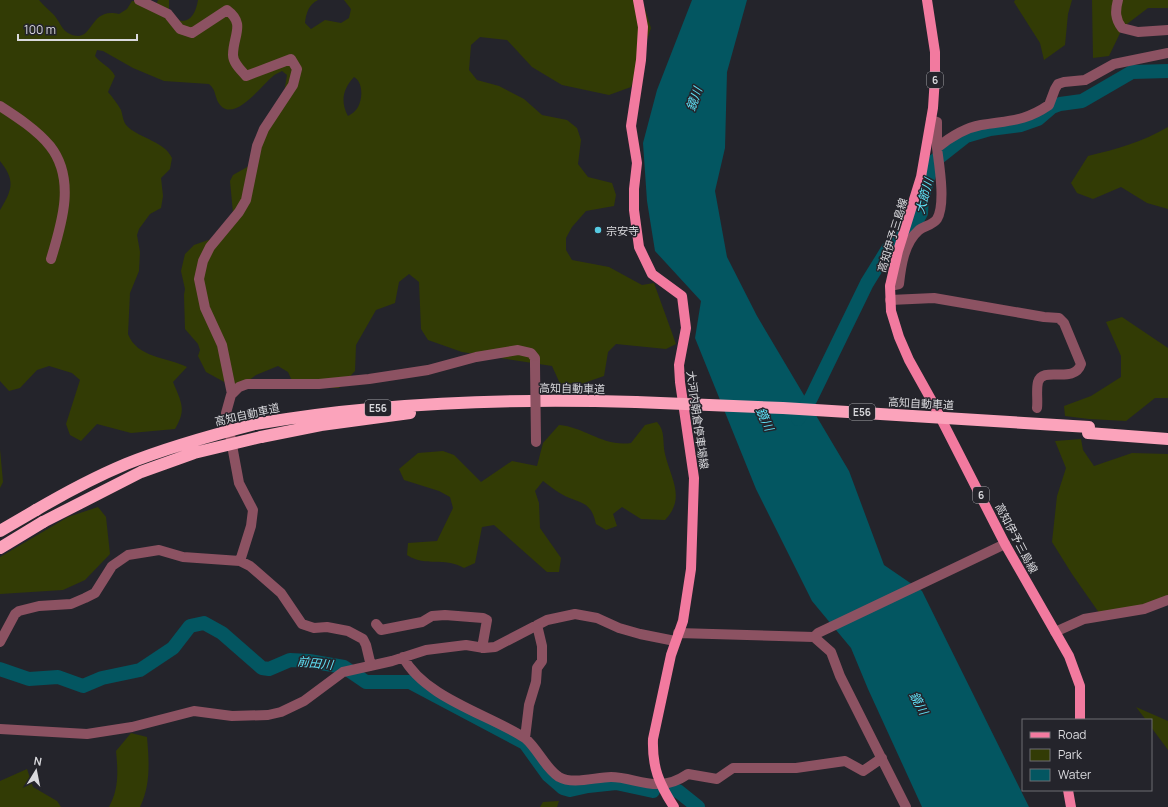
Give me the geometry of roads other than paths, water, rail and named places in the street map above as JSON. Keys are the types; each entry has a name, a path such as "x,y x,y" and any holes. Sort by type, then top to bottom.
{"highway":[{"name":"高知自動車道","path":"0,532 67,492 126,464 196,439 255,424 309,414 502,401 845,411 1088,430 1168,434"},
{"name":"高知自動車道","path":"0,548 42,522 141,472 194,453 261,437 321,425 423,412 502,408 636,406"},
{"name":"E56","path":"1088,430 1168,439"}],"main road":[{"name":"大河内朝倉停車場線","path":"638,0 643,28 642,60 631,126 637,164 634,189 634,210 639,247 652,274 682,296 686,328 679,371 694,478 691,569 682,621 652,739 652,753 660,784 674,807"},
{"name":"高知伊予三島線","path":"927,0 935,52 935,77 931,120 917,194 893,268 890,286 893,322 901,343 1005,544 1069,656 1080,686 1080,719"},
{"path":"1068,791 1071,807"}],"street":[{"path":"139,0 168,14 180,29 192,33 227,10 236,16 238,24 233,56 238,67 246,76 291,60 298,69 293,85 264,129 257,146 246,200 239,212 210,247 203,261 199,279 205,308 222,345 232,394"},
{"path":"1118,0 1115,8 1116,18 1122,28 1138,32 1168,30"},
{"path":"937,149 953,136 981,125 1015,121 1035,114 1050,105 1058,84 1085,80 1114,64 1168,53"},
{"path":"0,106 40,136 51,147 58,160 65,180 65,196 57,238 51,259"},
{"path":"890,286 899,284 906,250 914,236 920,230 937,220 940,205 937,122 931,120"},
{"path":"890,300 934,298 1044,317 1059,318 1064,323 1081,364 1079,369 1074,374 1046,374 1041,377 1038,382 1037,408"},
{"path":"240,561 251,526 253,510 239,484 226,413 228,401 232,394 247,384 319,384 369,379 428,370 476,357 518,350 531,352 535,358 536,442"},
{"path":"0,728 87,734 132,727 194,710 232,716 268,715 281,712 304,701 343,672 426,650 466,645 482,648 495,647 537,625 554,618 575,614 597,618 619,628 640,634 677,637 816,635 1005,544"},
{"path":"0,642 15,614 19,611 39,606 71,604 85,598 95,593 112,566 128,555 159,550 183,557 240,561 250,566 281,593 302,624 314,628 327,627 348,631 363,639 366,645 367,666"},
{"path":"1056,632 1084,619 1144,609 1168,600"},
{"path":"376,624 382,630 422,622 432,616 445,615 483,618 488,620 482,648"},
{"path":"525,738 529,705 536,682 537,668 542,661 542,646 537,625"},
{"path":"816,635 831,652 840,676 906,807"},
{"path":"403,657 409,667 421,680 460,705 525,738 533,744 554,774 561,778 576,780 615,777 642,783 660,784 677,782 688,774 718,780 733,768 796,768 845,762 862,771 882,758"}],"water":[{"name":"鏡川","path":"692,0 747,0 727,72 725,148 715,191 727,257 757,316 849,471 884,565 922,591 1029,807 922,807 851,648 812,601 756,489 695,338 701,301 655,251 647,201 643,143 657,90"}],"waterway":[{"name":"大節川","path":"798,419 811,398 867,283 888,249 915,224 921,213 922,198 933,162 966,136 990,129 1021,125 1038,119 1052,107 1060,104 1082,101 1132,72 1168,71"},
{"name":"前田川","path":"0,669 29,679 58,677 83,686 102,678 140,670 173,648 190,626 204,623 222,633 262,668 269,669 290,660 309,661 344,667 366,682 410,682 525,743 548,775 563,788 570,790 588,786 616,783 653,791"},
{"name":"前田川","path":"671,790 678,791 698,807"}],"place":[{"name":"宗安寺","path":"598,230"}]}
